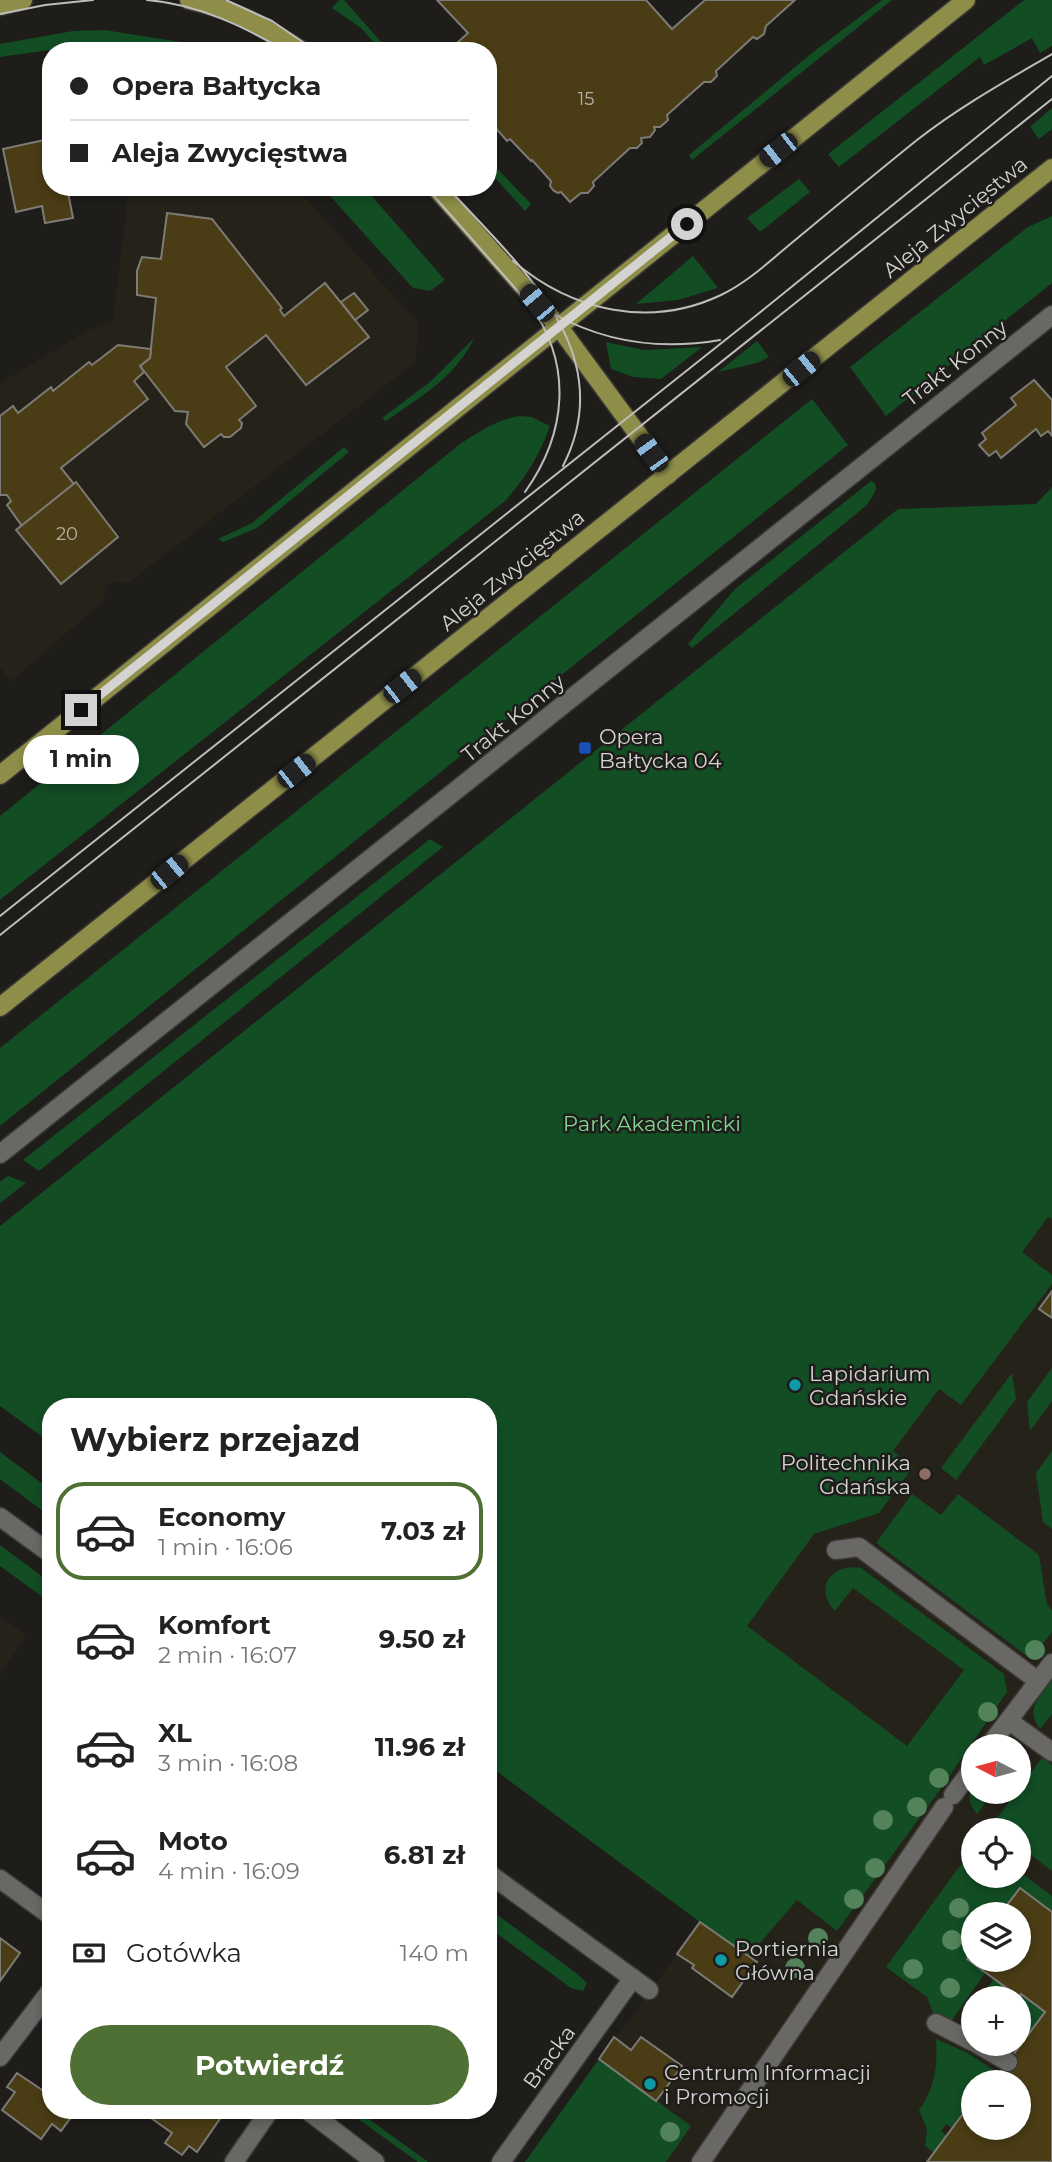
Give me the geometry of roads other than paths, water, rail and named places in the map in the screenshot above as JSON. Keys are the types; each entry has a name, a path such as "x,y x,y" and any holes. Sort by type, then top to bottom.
{"main road":[{"path":"0,6 23,0"},
{"path":"189,0 213,3 254,21 288,42"},
{"path":"0,775 966,0"},
{"name":"Aleja Zwycięstwa","path":"0,1007 1052,168"},
{"path":"443,196 559,327 668,475"}],"street":[{"name":"Trakt Konny","path":"0,1154 1052,315"},
{"path":"0,1517 42,1547"},
{"path":"836,1550 859,1547 1038,1681"},
{"path":"999,1734 1052,1663"},
{"path":"1009,1721 1052,1752"},
{"path":"701,2162 961,1785"},
{"path":"0,1878 42,1909"},
{"path":"497,1880 649,1990"},
{"name":"Bracka","path":"501,2162 633,1978"},
{"path":"0,2057 42,2002"},
{"path":"936,2024 961,2036"},
{"path":"998,2056 1008,2062"},
{"path":"234,2162 264,2119"},
{"path":"319,2119 375,2162"}],"tram line":[{"path":"0,14 45,5 93,0"},
{"path":"147,0 202,11 270,42"},
{"path":"226,0 272,21 303,42"},
{"path":"513,261 560,292 612,310 666,311 721,295 759,270 949,116 1052,54"},
{"path":"0,916 758,314 1052,76"},
{"path":"0,935 1052,99"},
{"path":"434,196 530,305 544,328 553,351 558,375 556,423 550,446 525,492"},
{"path":"455,196 530,279 553,312 571,347 580,385 578,424 563,466"},
{"path":"554,314 594,332 635,342 677,344 720,340"}],"place":[{"name":"Opera Bałtycka 04","path":"585,748"},
{"name":"Lapidarium Gdańskie","path":"795,1385"},
{"name":"Politechnika Gdańska","path":"925,1474"},
{"name":"Portiernia Główna","path":"721,1960"},
{"name":"Centrum Informacji i Promocji","path":"650,2084"}],"park label":[{"name":"Park Akademicki","path":"652,1123"}]}
